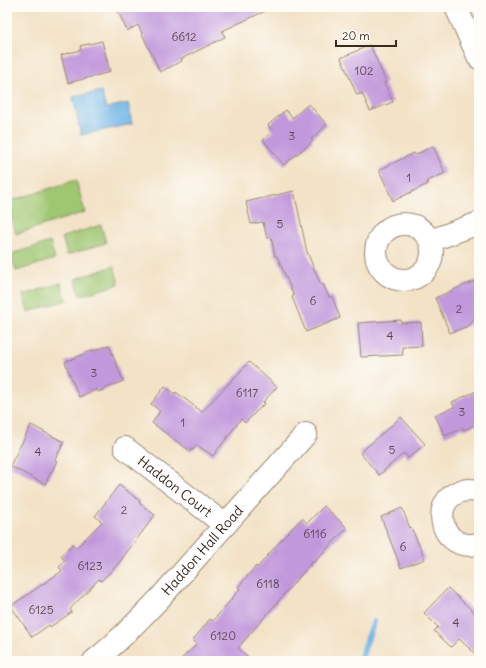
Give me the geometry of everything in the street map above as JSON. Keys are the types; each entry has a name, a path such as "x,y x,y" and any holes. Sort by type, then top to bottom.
{"street":[{"path":"456,7 479,58"},
{"path":"430,241 479,223"},
{"name":"Haddon Hall Road","path":"94,661 111,648 160,598 306,434"},
{"name":"Haddon Court","path":"125,448 225,525"},
{"path":"479,492 476,490 467,490 458,492 450,497 444,505 442,524 446,533 453,540 470,546 479,544"}],"green space":[{"path":"76,180 85,212 16,234 7,202"},
{"path":"101,225 106,243 67,255 62,237"},
{"path":"50,242 55,259 16,271 11,254"},
{"path":"114,266 119,284 80,296 75,279"},
{"path":"61,283 67,300 28,312 23,295"}],"water":[{"path":"101,91 106,108 128,103 132,124 81,135 73,97"}],"building":[{"path":"116,7 274,7 222,31 225,37 181,59 182,61 160,72 138,25 127,31"},
{"path":"102,41 110,72 68,83 61,55 81,50 80,46"},
{"path":"370,45 386,82 384,83 393,102 370,111 362,93 357,95 341,58"},
{"path":"309,104 327,125 311,139 313,141 284,165 263,140 273,131 268,125 286,110 292,118"},
{"path":"433,146 445,173 427,181 428,184 393,201 379,170 414,153 415,155"},
{"path":"294,191 307,252 321,285 323,284 329,297 332,296 340,318 306,332 292,297 294,296 277,256 275,256 271,237 267,238 263,222 251,224 246,202"},
{"path":"479,279 479,319 473,321 468,326 450,333 435,298"},
{"path":"401,320 401,323 421,322 422,346 402,347 403,355 361,357 358,323"},
{"path":"109,345 123,381 98,392 97,389 79,397 65,362"},
{"path":"249,362 277,387 263,402 265,403 245,423 241,419 213,456 197,445 190,451 152,423 160,411 151,404 165,386 175,394 176,392 202,412"},
{"path":"479,390 479,423 445,436 435,415 454,407 452,402"},
{"path":"401,417 425,444 408,458 404,453 379,475 360,453"},
{"path":"31,425 64,442 55,460 57,461 45,484 10,466"},
{"path":"119,485 155,515 118,564 101,581 99,579 70,609 72,612 32,637 11,606 62,571 59,567 65,561 61,556 72,544 76,548 102,522 95,516"},
{"path":"324,506 347,528 313,563 312,562 238,648 253,661 179,661 197,644 193,640 210,619 213,621 240,589 238,587 256,566 257,568 302,518 307,523"},
{"path":"402,508 425,559 401,568 381,517"},
{"path":"448,588 479,617 479,657 459,639 451,647 434,631 438,627 424,613"}],"waterway":[{"path":"360,661 374,622"}]}
